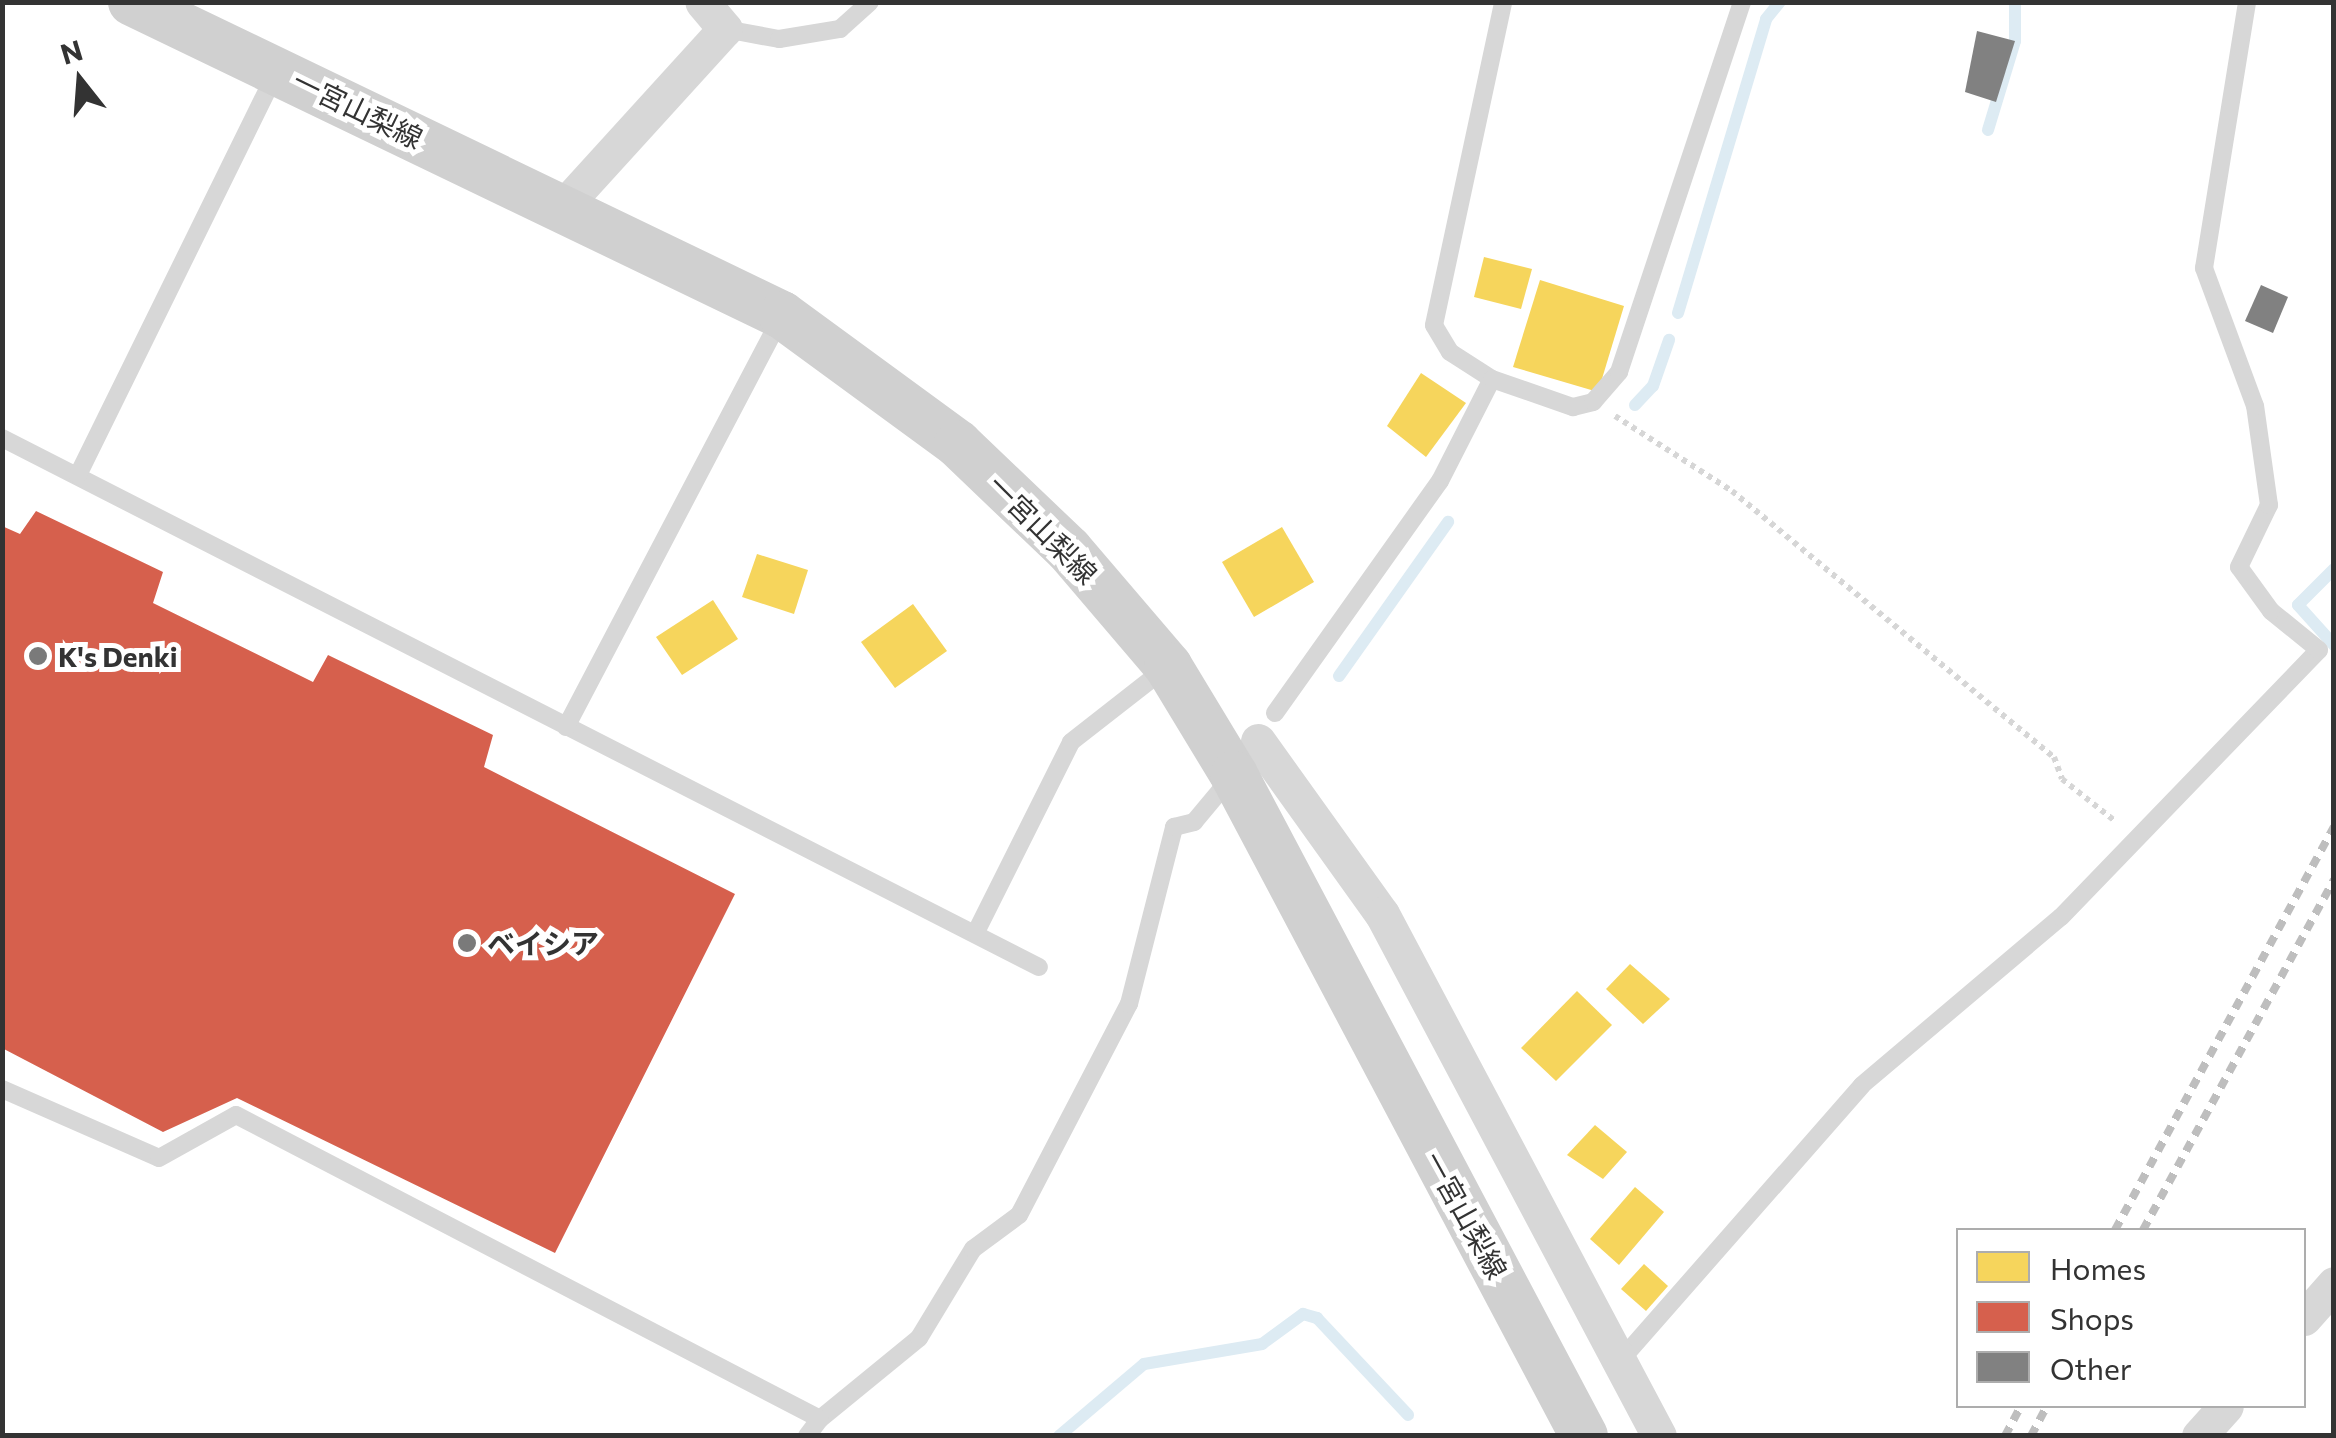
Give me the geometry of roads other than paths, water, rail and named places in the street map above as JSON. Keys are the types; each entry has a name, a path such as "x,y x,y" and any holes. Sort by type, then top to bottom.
{"main road":[{"name":"一宮山梨線","path":"132,2 782,315 958,444 1069,550 1168,666 1256,743 1421,1133 1584,1436"}],"street":[{"path":"562,208 714,16"},
{"path":"1256,743 1382,914 1658,1436"},
{"path":"2306,1316 2334,1284"},
{"path":"2199,1436 2224,1408"}],"lane":[{"path":"714,16 779,40 840,29 870,2"},
{"path":"1503,2 1434,325 1450,352 1492,379 1573,407 1593,402 1619,372 1742,2"},
{"path":"1619,1362 1862,1085 2061,917 2132,836 2240,738 2319,650 2271,611 2239,566 2269,505 2255,406 2204,268 2247,2"},
{"path":"78,475 278,70"},
{"path":"566,726 782,315"},
{"path":"807,1436 820,1419 918,1338 973,1249 1019,1215 1129,1004 1174,826 1194,822 1256,743 1440,481 1492,379"},
{"path":"2,438 1039,967"},
{"path":"976,932 1072,742 1168,666"},
{"path":"2,1088 160,1158 236,1115 820,1419"}],"waterway":[{"path":"1678,313 1766,19 1780,2"},
{"path":"1988,130 2015,41 2015,2"},
{"path":"1635,405 1653,386 1669,340"},
{"path":"1339,676 1448,522"},
{"path":"2334,569 2298,605 2334,645"},
{"path":"1059,1436 1144,1364 1262,1344 1303,1314 1317,1318 1408,1415"}],"railway":[{"path":"2116,1228 2334,827"},
{"path":"2144,1228 2334,880"},
{"path":"2005,1436 2020,1408"},
{"path":"2031,1436 2046,1408"}],"place":[{"name":"K's Denki","path":"38,656"},
{"name":"ベイシア","path":"467,943"}]}
